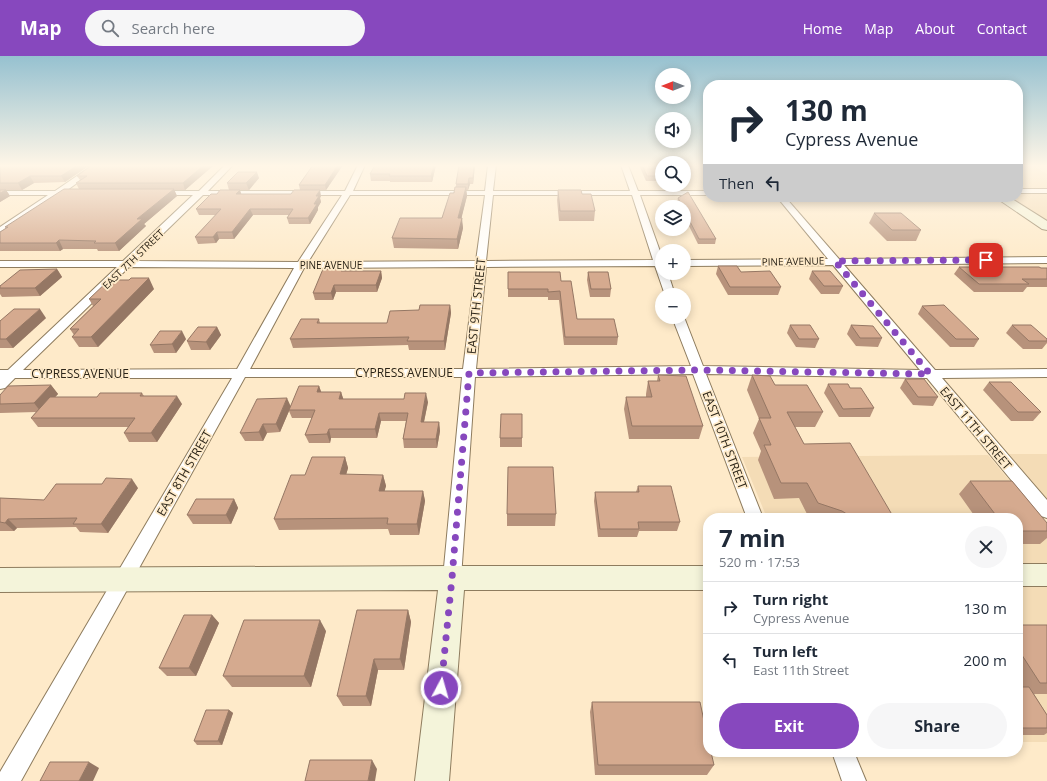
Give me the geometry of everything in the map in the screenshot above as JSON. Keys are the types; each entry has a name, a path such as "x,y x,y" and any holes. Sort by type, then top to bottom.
{"main road":[{"path":"1010,202 1047,226"},
{"path":"1023,575 1047,575"},
{"name":"EAST 9TH STREET","path":"432,781 452,578"},
{"path":"0,580 703,578"}],"street":[{"path":"0,231 48,199"},
{"name":"EAST 7TH STREET","path":"0,385 6,374 129,263 196,199"},
{"name":"EAST 8TH STREET","path":"8,781 242,372 301,265 344,199"},
{"name":"EAST 9TH STREET","path":"452,578 469,373 487,199"},
{"path":"637,199 655,249"},
{"name":"EAST 11TH STREET","path":"785,202 1047,512"},
{"name":"PINE AVENUE","path":"691,263 1047,260"},
{"name":"PINE AVENUE","path":"0,264 129,263 301,265 655,263"},
{"name":"EAST 10TH STREET","path":"681,324 753,513"},
{"name":"CYPRESS AVENUE","path":"6,374 242,372 469,373 698,370 930,374 1047,373"},
{"path":"845,757 854,781"}],"shaded area":[{"path":"1023,199 1047,199 1047,222 1015,202 1023,202"},
{"path":"1009,454 1047,454 1047,499"},
{"path":"988,455 1047,525 1047,565 1023,565 1023,513 765,513 742,457"},
{"path":"1023,585 1047,585 1047,742 1023,742"}],"building":[{"path":"49,199 162,199 137,219 142,219 115,243 59,240 56,243 0,243 0,232 8,227 5,227"},
{"path":"206,199 317,199 314,204 317,204 308,218 287,218 293,209 250,209 232,232 217,232 213,237 195,237 221,209 196,209"},
{"path":"448,199 463,199 458,218 462,218 457,239 392,238 400,218 442,218"},
{"path":"559,199 592,199 595,211 560,211"},
{"path":"678,199 692,199 716,239 699,239 691,224 691,200"},
{"path":"874,213 901,213 921,230 892,230"},
{"path":"718,266 737,266 741,272 770,271 781,287 730,287"},
{"path":"959,267 1047,268 1047,279 1022,279 1029,284 979,284"},
{"path":"57,269 35,288 0,288 0,286 20,270"},
{"path":"323,269 342,269 341,271 381,271 376,285 334,285 331,293 313,293"},
{"path":"812,271 830,271 843,286 824,286"},
{"path":"508,272 560,272 561,281 571,281 577,319 614,319 618,337 565,337 560,291 548,292 548,289 508,289"},
{"path":"588,272 608,272 611,289 591,289"},
{"path":"131,278 149,278 91,337 72,337 79,329 70,329 101,299 89,299 109,280 129,280"},
{"path":"420,305 450,305 444,341 407,341 409,337 290,339 301,319 319,319 317,323 387,323 390,311 419,310"},
{"path":"944,305 979,339 956,339 922,306"},
{"path":"14,309 40,309 6,339 0,339 0,321"},
{"path":"790,325 810,325 819,339 799,339"},
{"path":"851,325 873,326 882,338 860,338"},
{"path":"1012,325 1031,325 1047,339 1047,341 1029,341"},
{"path":"198,327 217,327 206,342 187,341"},
{"path":"160,331 182,331 172,344 150,345"},
{"path":"658,375 686,376 703,426 632,426 626,397 652,397 648,381 660,381"},
{"path":"752,375 770,376 775,385 807,385 823,412 787,412 804,444 850,443 891,513 845,513 818,503 807,483 781,483 764,445 771,445 759,418 771,418"},
{"path":"905,379 924,379 938,397 918,397"},
{"path":"989,382 1011,382 1041,412 1018,412"},
{"path":"828,384 848,384 850,388 861,388 874,408 843,409"},
{"path":"51,385 34,403 0,404 0,395 8,386"},
{"path":"299,386 319,386 317,392 341,392 339,399 404,399 405,393 426,393 421,422 439,422 436,439 403,439 408,413 379,413 375,429 329,429 327,434 305,435 315,410 289,410"},
{"path":"100,393 142,393 140,396 177,396 151,433 124,433 135,418 31,418 50,397 97,397"},
{"path":"287,398 276,424 263,424 259,432 240,433 257,399"},
{"path":"501,414 522,414 522,438 500,438"},
{"path":"312,457 345,457 340,474 383,475 379,491 423,491 417,524 387,524 388,518 274,519 291,475 305,475"},
{"path":"508,467 553,467 556,514 507,514"},
{"path":"106,478 132,479 101,524 73,524 77,518 8,519 5,523 0,522 0,498 44,500 56,484 102,484"},
{"path":"970,481 1012,481 1047,523 1047,531 1023,531 1023,513 994,513"},
{"path":"638,486 671,486 680,522 638,522 639,529 600,529 595,492 639,492"},
{"path":"196,499 234,499 226,515 187,515"},
{"path":"357,610 408,610 400,659 374,659 366,696 337,696"},
{"path":"184,615 212,615 189,668 159,668"},
{"path":"244,620 320,620 304,676 223,676"},
{"path":"1023,625 1047,625 1047,683 1040,683 1023,657"},
{"path":"1023,687 1029,687 1047,715 1047,728 1023,728"},
{"path":"592,702 700,702 703,716 703,757 712,757 714,765 598,765"},
{"path":"206,710 229,710 218,741 194,741"},
{"path":"310,760 372,760 368,781 305,781"},
{"path":"50,762 89,762 79,781 40,781"}],"route":[{"path":"441,688 452,578 469,373 698,370 930,374 835,261 986,260"}]}
